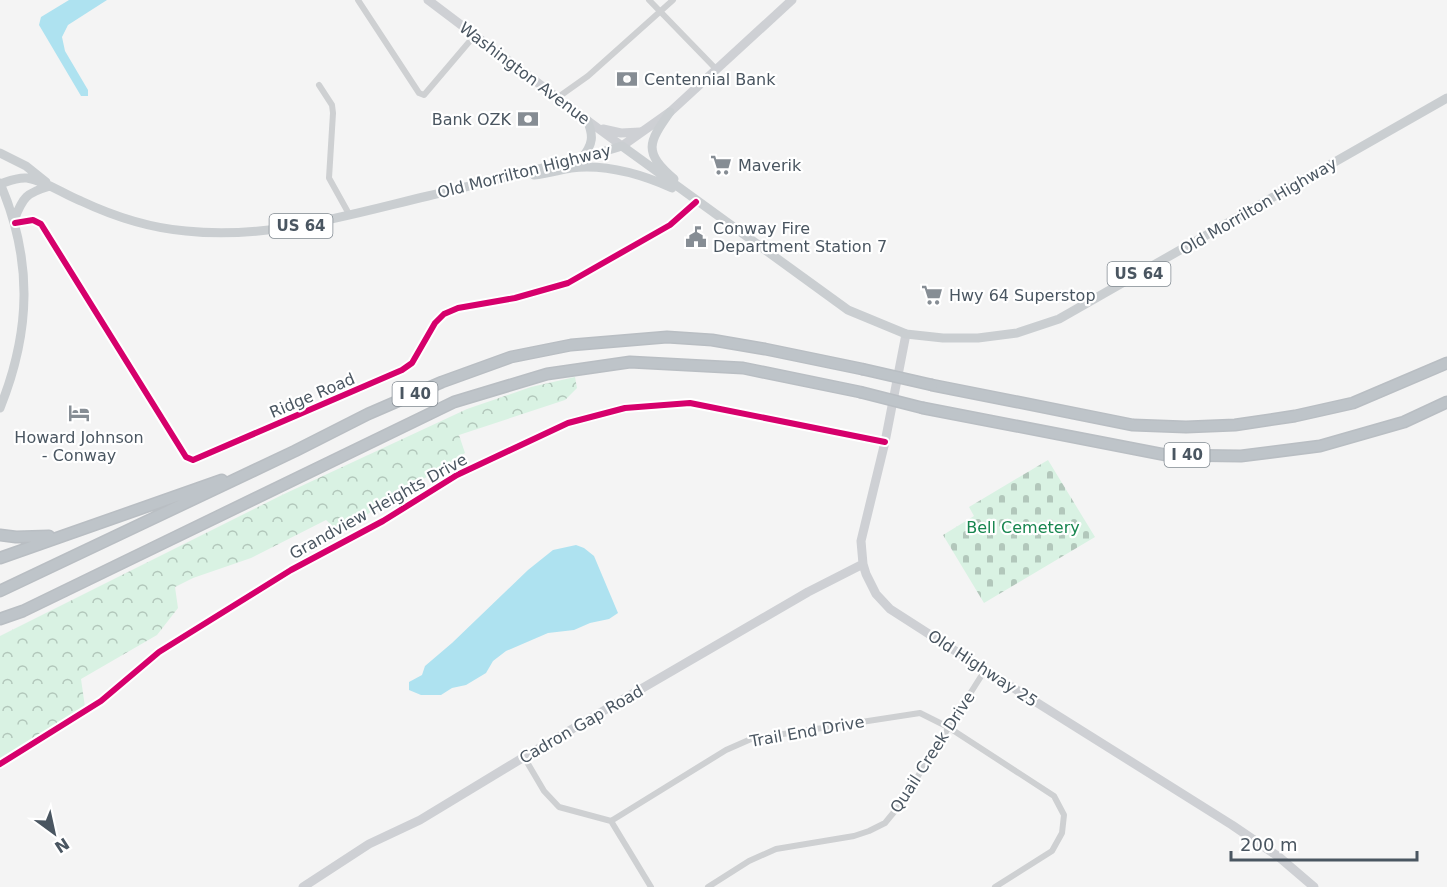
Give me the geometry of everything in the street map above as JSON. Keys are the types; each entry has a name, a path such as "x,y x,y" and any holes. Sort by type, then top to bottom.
{"highway":[{"name":"I 40","path":"0,591 368,414 442,382 511,357 571,345 668,337 712,340 1134,425 1186,428 1255,422 1353,403 1447,363"},
{"name":"I 40","path":"0,620 454,402 546,374 630,362 743,368 860,392 923,408 1166,455 1242,456 1320,446 1404,422 1447,402"},
{"path":"0,558 237,474 295,451"},
{"path":"0,535 32,537 65,535"}],"main road":[{"name":"Old Morrilton Highway","path":"0,183 25,178 50,186 79,201 124,218 185,231 224,234 262,232 299,226 481,183 581,159 622,146 696,202 848,310 906,334 978,338 1017,333 1059,319 1447,98"},
{"path":"670,112 655,133 652,144 653,152 663,169 696,202"},
{"path":"581,159 592,143 592,132 587,120"},
{"name":"US 64","path":"0,153 32,169 50,186"},
{"path":"481,183 572,168 600,167 633,173 671,188 696,202"},
{"path":"0,183 15,221 24,265 24,318 20,348 11,381 0,408"},
{"path":"15,221 24,198 30,193 50,186"},
{"path":"0,201 15,221"}],"street":[{"path":"358,0 419,93 424,95 475,35"},
{"name":"Washington Avenue","path":"428,0 622,146"},
{"path":"649,0 716,69"},
{"path":"555,97 588,76 673,0"},
{"path":"622,146 670,112 792,0"},
{"path":"319,85 332,105 333,113 329,178 349,214"},
{"path":"597,126 621,133 645,130"},
{"name":"Ridge Road","path":"15,221 33,220 40,224 186,457 193,460 402,370 412,363 435,323 444,314 458,308 515,298 568,283 670,225 696,202"},
{"name":"Old Highway 25","path":"906,334 885,442 861,541 862,564 876,594 890,609 1232,825 1279,857 1314,887"},
{"name":"Grandview Heights Drive","path":"0,764 101,701 159,652 291,570 383,521 457,475 568,423 624,408 690,403 885,442"},
{"name":"Cadron Gap Road","path":"303,887 369,844 420,819 808,592 862,564"},
{"name":"Quail Creek Drive","path":"708,887 748,861 776,849 854,836 885,823 899,806 985,670"},
{"name":"Trail End Drive","path":"611,821 726,750 751,739 920,713 948,727 1054,796 1064,815 1062,833 1052,851 996,887"},
{"path":"524,757 544,791 559,807 611,821 651,887"}],"green space":[{"path":"575,377 577,388 565,400 459,435 465,453 339,532 326,520 251,558 193,578 175,587 178,608 157,635 81,679 85,707 0,761 0,636 282,495 467,409 531,387"},
{"name":"Bell Cemetery","path":"1048,460 1095,537 984,603 943,535 974,516 969,507"}],"water":[{"path":"69,0 107,0 68,25 62,37 65,51 88,90 88,96 81,96 39,25 41,17"},
{"path":"576,545 594,556 618,613 609,619 590,623 574,630 548,633 506,651 493,661 486,673 466,685 452,688 441,695 421,695 409,690 409,682 422,675 425,666 528,570 553,550"}],"cycle path":[{"path":"15,223 33,220 41,224 186,457 193,460 402,370 412,363 435,323 444,314 458,308 515,298 568,283 670,225 696,202"},
{"path":"0,764 101,701 159,652 291,570 383,521 457,475 568,423 625,408 690,403 885,442"}],"place":[{"name":"Centennial Bank","path":"627,79"},
{"name":"Bank OZK","path":"528,119"},
{"name":"Maverik","path":"721,165"},
{"name":"Conway Fire Department Station 7","path":"696,237"},
{"name":"Hwy 64 Superstop","path":"932,295"},
{"name":"Howard Johnson - Conway","path":"79,413"}]}
